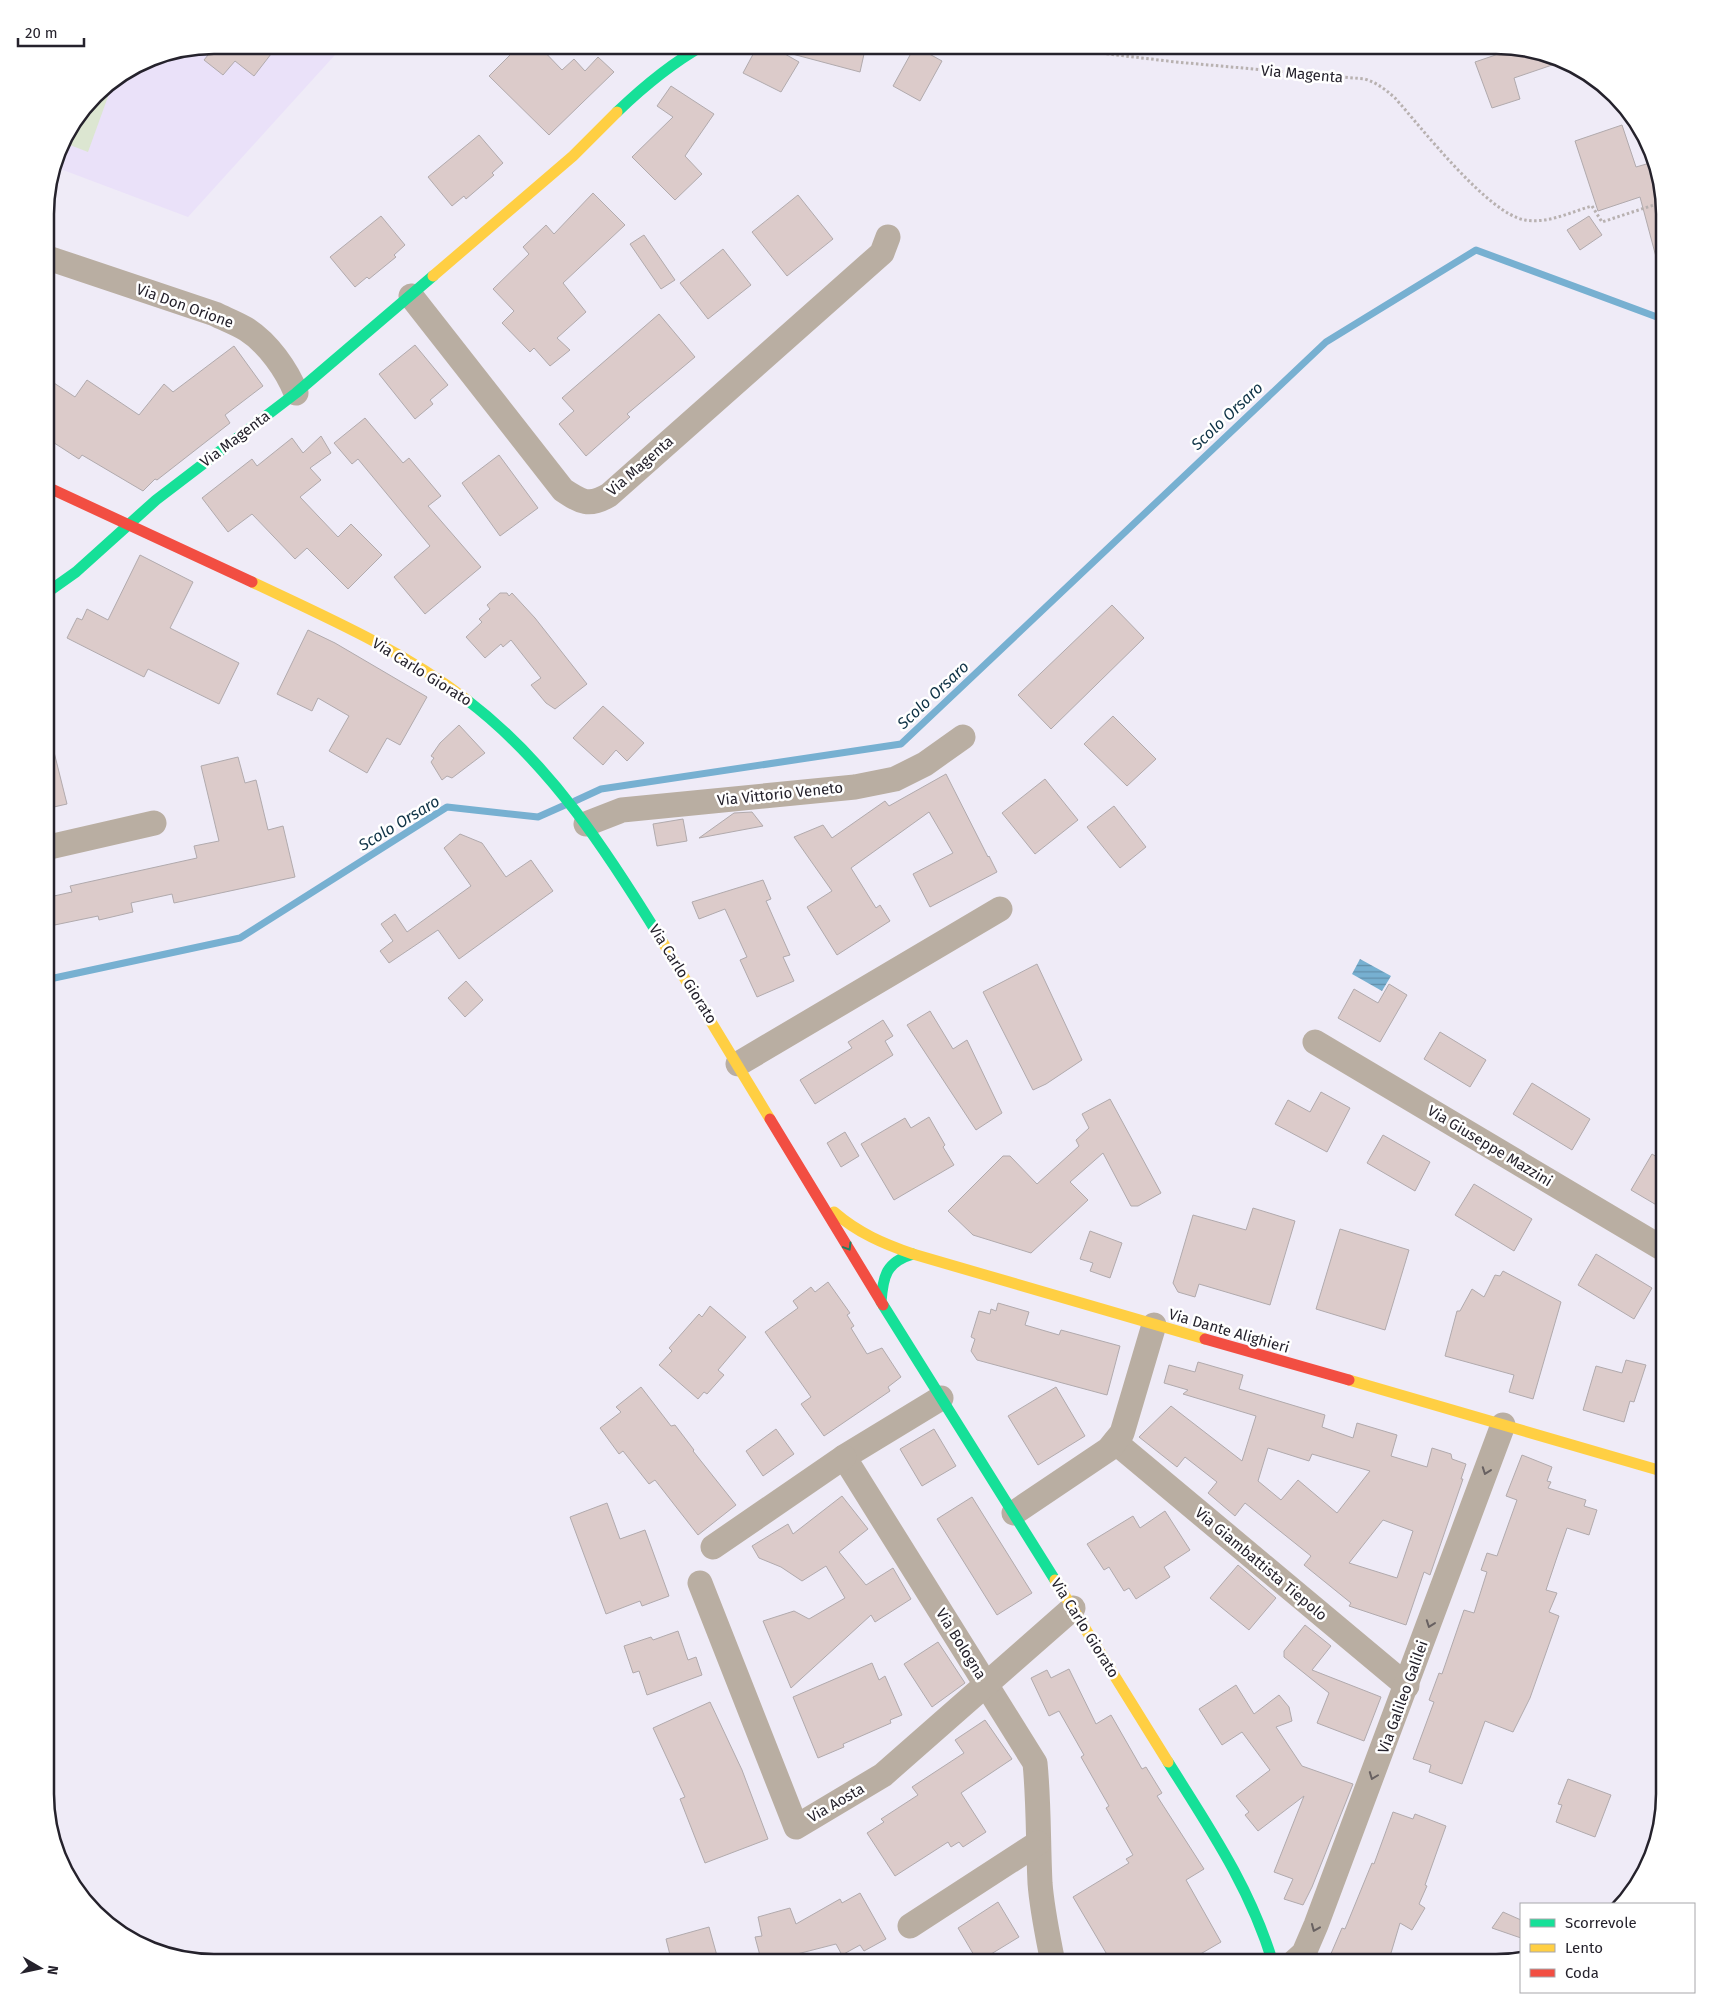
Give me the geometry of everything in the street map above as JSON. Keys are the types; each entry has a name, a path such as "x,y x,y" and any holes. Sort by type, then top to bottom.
{"street":[{"name":"Via Magenta","path":"54,588 76,572 156,500 296,393 573,156 632,98 688,54"},
{"name":"Via Magenta","path":"411,296 563,490 581,501 588,503 598,502 609,495 882,253 888,237"},
{"name":"Via Don Orione","path":"54,260 215,314 248,330 277,360 292,383 296,393"},
{"name":"Via Carlo Giorato","path":"54,490 327,617 396,652 445,683 482,711 510,736 560,790 623,878 815,1190 940,1398 1014,1513 1238,1875 1265,1934 1271,1954"},
{"path":"76,572 100,538 106,515"},
{"name":"Via Vittorio Veneto","path":"583,820 622,810 855,787 895,779 925,764 963,737"},
{"path":"54,846 154,823"},
{"path":"738,1064 1000,909"},
{"name":"Via Giuseppe Mazzini","path":"1315,1042 1656,1245"},
{"name":"Via Dante Alighieri","path":"815,1190 830,1209 869,1243 913,1254 1656,1469"},
{"path":"881,1302 882,1283 888,1268 900,1257 913,1254"},
{"name":"Via Carlo Giorato","path":"870,1261 872,1275 881,1302"},
{"path":"1014,1513 1109,1449 1122,1433 1154,1324"},
{"path":"713,1548 844,1458 940,1398"},
{"name":"Via Galileo Galilei","path":"1303,1954 1316,1925 1407,1686 1503,1425"},
{"name":"Via Giambattista Tiepolo","path":"1115,1442 1407,1686"},
{"name":"Via Bologna","path":"844,1458 1035,1763 1039,1802 1040,1886 1051,1954"},
{"name":"Via Aosta","path":"700,1583 796,1827 883,1775 1073,1608"},
{"path":"910,1926 1038,1843"}],"path":[{"name":"Via Magenta","path":"1108,54 1364,80 1374,83 1382,87 1394,98 1471,183 1493,203 1508,214 1525,220 1547,220 1592,206 1602,222 1656,204"}],"shaded area":[{"path":"214,54 336,54 188,217 60,169 70,143 94,108 108,94 134,75 173,59 193,55"}],"green space":[{"path":"109,93 88,152 69,145 87,116"}],"water":[{"path":"1360,959 1391,976 1382,991 1352,974"}],"building":[{"path":"209,54 271,54 254,76 235,61 223,75 204,60"},
{"path":"511,54 547,54 562,70 574,59 585,71 598,57 614,72 549,135 489,76"},
{"path":"753,54 785,54 799,62 781,92 743,73"},
{"path":"792,54 864,54 860,72"},
{"path":"911,54 929,54 942,61 920,101 893,86"},
{"path":"1498,54 1506,54 1537,59 1553,65 1514,78 1520,99 1492,108 1475,62"},
{"path":"671,86 714,114 685,156 702,174 675,200 632,157 673,117 657,106"},
{"path":"1622,125 1636,167 1648,163 1655,193 1656,257 1640,197 1598,211 1575,141"},
{"path":"479,135 503,163 492,173 494,175 466,199 464,196 452,206 428,177"},
{"path":"593,193 625,225 563,283 586,312 557,338 570,350 550,366 534,348 530,352 502,323 514,311 493,289 529,254 523,247 546,225 554,234"},
{"path":"798,195 833,239 787,276 752,232"},
{"path":"381,216 405,245 394,255 396,257 369,279 367,277 355,287 330,257"},
{"path":"1589,216 1602,235 1580,250 1567,230"},
{"path":"644,235 675,280 661,289 630,244"},
{"path":"723,249 751,285 708,319 680,283"},
{"path":"659,314 695,357 627,414 630,417 586,456 559,424 574,411 562,398"},
{"path":"415,345 448,385 430,400 433,404 415,419 379,374"},
{"path":"234,346 263,386 225,415 230,423 157,480 155,479 143,491 82,455 79,459 54,443 54,383 75,397 87,380 139,415 164,384 173,392"},
{"path":"365,418 403,463 409,458 441,496 428,506 481,567 425,614 394,577 430,546 358,459 352,464 334,443"},
{"path":"321,436 331,453 310,468 321,480 300,497 338,537 351,524 382,555 348,589 307,548 295,559 252,514 228,532 202,498 252,459 257,466 292,438 303,453"},
{"path":"499,455 538,508 500,536 462,483"},
{"path":"140,555 193,582 170,628 239,663 219,704 148,669 144,677 67,638 77,618 82,620 87,609 108,620"},
{"path":"500,593 507,593 509,596 512,593 535,618 587,684 555,709 546,703 531,685 541,678 511,640 503,647 501,644 485,658 466,637 482,622 479,619 490,609 487,605"},
{"path":"1112,605 1144,638 1051,729 1018,695"},
{"path":"308,630 335,643 427,697 400,745 387,738 367,773 329,751 349,716 318,698 312,711 277,694"},
{"path":"603,706 644,743 627,761 616,750 603,765 573,738"},
{"path":"1113,716 1156,759 1127,786 1084,744"},
{"path":"459,725 485,753 452,778 447,776 442,780 431,762 434,758 431,756 440,743"},
{"path":"54,752 67,804 54,807"},
{"path":"238,757 245,783 256,780 268,830 283,826 295,877 174,903 172,894 131,903 133,912 99,920 98,916 54,925 54,896 72,892 70,886 197,858 194,846 219,841 201,766"},
{"path":"946,774 997,872 930,907 913,874 953,853 929,812 851,868 876,908 880,905 890,921 837,955 807,907 832,891 794,837 823,825 832,838 885,801 889,806"},
{"path":"1045,779 1078,820 1035,854 1002,813"},
{"path":"1114,806 1146,847 1120,868 1087,827"},
{"path":"752,812 763,826 699,838 734,813"},
{"path":"683,819 687,841 657,846 653,824"},
{"path":"460,834 482,843 506,877 531,860 553,891 459,959 438,930 389,963 380,951 393,941 381,924 395,914 407,932 471,886 444,848"},
{"path":"763,880 771,899 766,901 790,955 783,957 794,981 757,997 740,960 747,957 725,909 699,919 692,902"},
{"path":"1037,964 1082,1060 1046,1084 1033,1090 983,992"},
{"path":"466,981 483,1000 465,1017 448,998"},
{"path":"1389,984 1407,995 1380,1042 1338,1018 1354,989 1378,1003"},
{"path":"930,1011 953,1049 967,1040 1002,1113 976,1130 907,1025"},
{"path":"883,1020 893,1036 885,1041 893,1055 815,1104 800,1080 852,1048 848,1042"},
{"path":"1440,1032 1486,1060 1470,1087 1424,1059"},
{"path":"1532,1083 1590,1119 1572,1150 1513,1114"},
{"path":"1321,1092 1350,1108 1327,1152 1275,1124 1288,1100 1310,1112"},
{"path":"1110,1099 1161,1193 1138,1206 1131,1206 1103,1153 1070,1182 1088,1200 1031,1253 973,1235 948,1211 1003,1156 1010,1156 1037,1184 1079,1146 1076,1140 1089,1128 1082,1114"},
{"path":"929,1117 954,1165 894,1200 861,1144 905,1118 911,1128"},
{"path":"845,1132 859,1156 841,1167 827,1143"},
{"path":"1383,1135 1430,1162 1415,1191 1367,1163"},
{"path":"1652,1154 1656,1156 1656,1205 1631,1190"},
{"path":"1474,1184 1532,1219 1514,1251 1455,1215"},
{"path":"1253,1208 1295,1221 1270,1305 1199,1284 1195,1297 1178,1292 1173,1283 1193,1215 1246,1230"},
{"path":"1340,1229 1409,1250 1385,1330 1316,1309"},
{"path":"1090,1231 1122,1243 1110,1278 1090,1271 1093,1263 1080,1259"},
{"path":"1596,1254 1652,1288 1634,1319 1578,1285"},
{"path":"1503,1271 1561,1302 1533,1399 1509,1392 1514,1375 1445,1356 1457,1311 1460,1311 1472,1289 1484,1297 1495,1275 1500,1276"},
{"path":"828,1282 850,1313 847,1315 854,1326 851,1328 867,1354 882,1348 901,1377 888,1387 890,1391 824,1436 801,1404 811,1397 765,1332 798,1308 793,1301 811,1287 815,1292"},
{"path":"998,1303 1029,1312 1025,1325 1059,1335 1061,1330 1120,1346 1107,1395 977,1360 971,1351 975,1339 971,1337 979,1311 990,1314 991,1309 996,1311"},
{"path":"710,1306 746,1337 718,1370 724,1375 707,1394 704,1392 698,1399 659,1365 672,1351 669,1348 699,1314 702,1317"},
{"path":"1626,1360 1646,1365 1634,1402 1630,1401 1624,1422 1583,1410 1596,1366 1622,1373"},
{"path":"1198,1362 1243,1375 1239,1389 1325,1415 1322,1427 1353,1438 1357,1423 1397,1435 1391,1456 1427,1467 1432,1448 1451,1454 1452,1459 1466,1464 1461,1479 1463,1479 1430,1575 1424,1572 1406,1625 1349,1606 1351,1603 1304,1565 1311,1556 1245,1503 1235,1516 1208,1493 1217,1482 1185,1457 1177,1467 1139,1437 1171,1406 1242,1461 1256,1416 1183,1394 1188,1390 1164,1383 1169,1365 1195,1372","holes":["1268,1448 1309,1461 1312,1454 1370,1471 1337,1513 1298,1480 1281,1500 1258,1481","1383,1520 1413,1531 1397,1578 1349,1563"]},
{"path":"641,1387 671,1426 675,1425 736,1505 698,1535 655,1480 649,1484 623,1451 619,1454 600,1428 621,1412 616,1407"},
{"path":"1056,1387 1085,1436 1038,1465 1008,1416"},
{"path":"776,1429 794,1454 763,1476 746,1451"},
{"path":"934,1429 956,1466 922,1486 900,1449"},
{"path":"1522,1455 1552,1467 1547,1481 1551,1482 1548,1488 1586,1500 1584,1506 1597,1510 1589,1535 1567,1528 1546,1590 1557,1593 1549,1612 1559,1616 1530,1698 1513,1732 1485,1721 1462,1784 1429,1772 1431,1765 1413,1759 1434,1702 1429,1700 1439,1673 1442,1674 1464,1610 1474,1613 1487,1572 1481,1570 1487,1553 1497,1556 1517,1500 1506,1496"},
{"path":"842,1496 868,1529 839,1552 866,1585 893,1568 911,1599 875,1622 871,1615 791,1688 763,1621 794,1611 809,1619 845,1598 826,1566 802,1581 781,1567 759,1558 752,1546 788,1524 793,1534"},
{"path":"972,1497 1032,1593 997,1615 937,1519"},
{"path":"607,1503 620,1539 645,1530 669,1596 642,1606 640,1601 606,1614 570,1517"},
{"path":"1165,1511 1190,1550 1164,1567 1170,1577 1136,1599 1129,1588 1124,1591 1109,1567 1104,1570 1087,1544 1133,1516 1140,1528"},
{"path":"1238,1565 1276,1598 1249,1630 1210,1598"},
{"path":"1305,1625 1331,1646 1312,1670 1381,1697 1364,1741 1317,1723 1329,1693 1284,1657 1284,1651"},
{"path":"678,1631 688,1660 696,1657 702,1675 647,1695 639,1671 633,1673 624,1646 651,1637 653,1640"},
{"path":"938,1642 965,1683 932,1707 904,1664"},
{"path":"872,1663 879,1680 885,1676 902,1715 890,1720 891,1723 843,1744 844,1747 818,1758 793,1697"},
{"path":"1069,1669 1096,1724 1111,1715 1142,1769 1146,1767 1162,1793 1157,1796 1204,1869 1186,1880 1221,1942 1200,1954 1107,1954 1073,1897 1129,1863 1126,1859 1133,1855 1106,1808 1109,1806 1081,1757 1084,1755 1059,1711 1049,1716 1031,1678 1047,1670 1051,1678"},
{"path":"1236,1685 1254,1714 1279,1695 1289,1707 1292,1721 1276,1727 1302,1766 1353,1784 1303,1905 1284,1899 1293,1879 1274,1872 1304,1796 1258,1831 1245,1815 1249,1812 1236,1796 1270,1770 1242,1732 1222,1745 1199,1709"},
{"path":"710,1702 742,1770 768,1839 705,1863 680,1799 685,1797 653,1728"},
{"path":"985,1720 1012,1759 961,1793 986,1832 963,1847 959,1842 951,1847 948,1842 895,1876 867,1833 884,1822 881,1819 918,1795 912,1787 964,1753 955,1740"},
{"path":"1568,1779 1611,1795 1595,1837 1556,1822 1562,1805 1558,1804"},
{"path":"1393,1812 1413,1819 1415,1814 1446,1826 1425,1885 1427,1886 1419,1904 1425,1908 1412,1930 1400,1923 1390,1954 1331,1954 1342,1928 1345,1929 1372,1863 1374,1864"},
{"path":"860,1893 886,1939 864,1951 860,1945 844,1954 841,1954 836,1944 797,1954 760,1954 755,1937 762,1936 758,1917 790,1908 796,1924 840,1899 842,1903"},
{"path":"998,1902 1019,1937 991,1954 973,1954 958,1928"},
{"path":"1503,1912 1520,1920 1520,1938 1492,1928"},
{"path":"709,1927 716,1954 670,1954 666,1939"}],"waterway":[{"name":"Scolo Orsaro","path":"575,801 601,789 901,744 1326,342 1476,250 1656,317"},
{"name":"Scolo Orsaro","path":"54,978 240,938 447,807 538,817 565,805"}],"traffic: fast":[{"path":"617,112 658,76 690,54"},
{"path":"54,588 76,572 156,500 296,393 433,276"},
{"path":"467,700 497,725 551,781 599,843 662,941"},
{"path":"881,1302 883,1285 888,1271 897,1261 913,1254"},
{"path":"883,1305 1055,1580"},
{"path":"1168,1762 1228,1859 1253,1909 1270,1954"}],"traffic: slow":[{"path":"433,276 573,156 617,112"},
{"path":"252,582 363,635 416,665 467,700"},
{"path":"662,941 770,1119"},
{"path":"834,1212 852,1226 872,1237 913,1254 1205,1339"},
{"path":"1349,1380 1656,1469"},
{"path":"1055,1580 1168,1762"}],"traffic: jam":[{"path":"54,490 252,582"},
{"path":"770,1119 883,1305"},
{"path":"1205,1339 1349,1380"}]}
